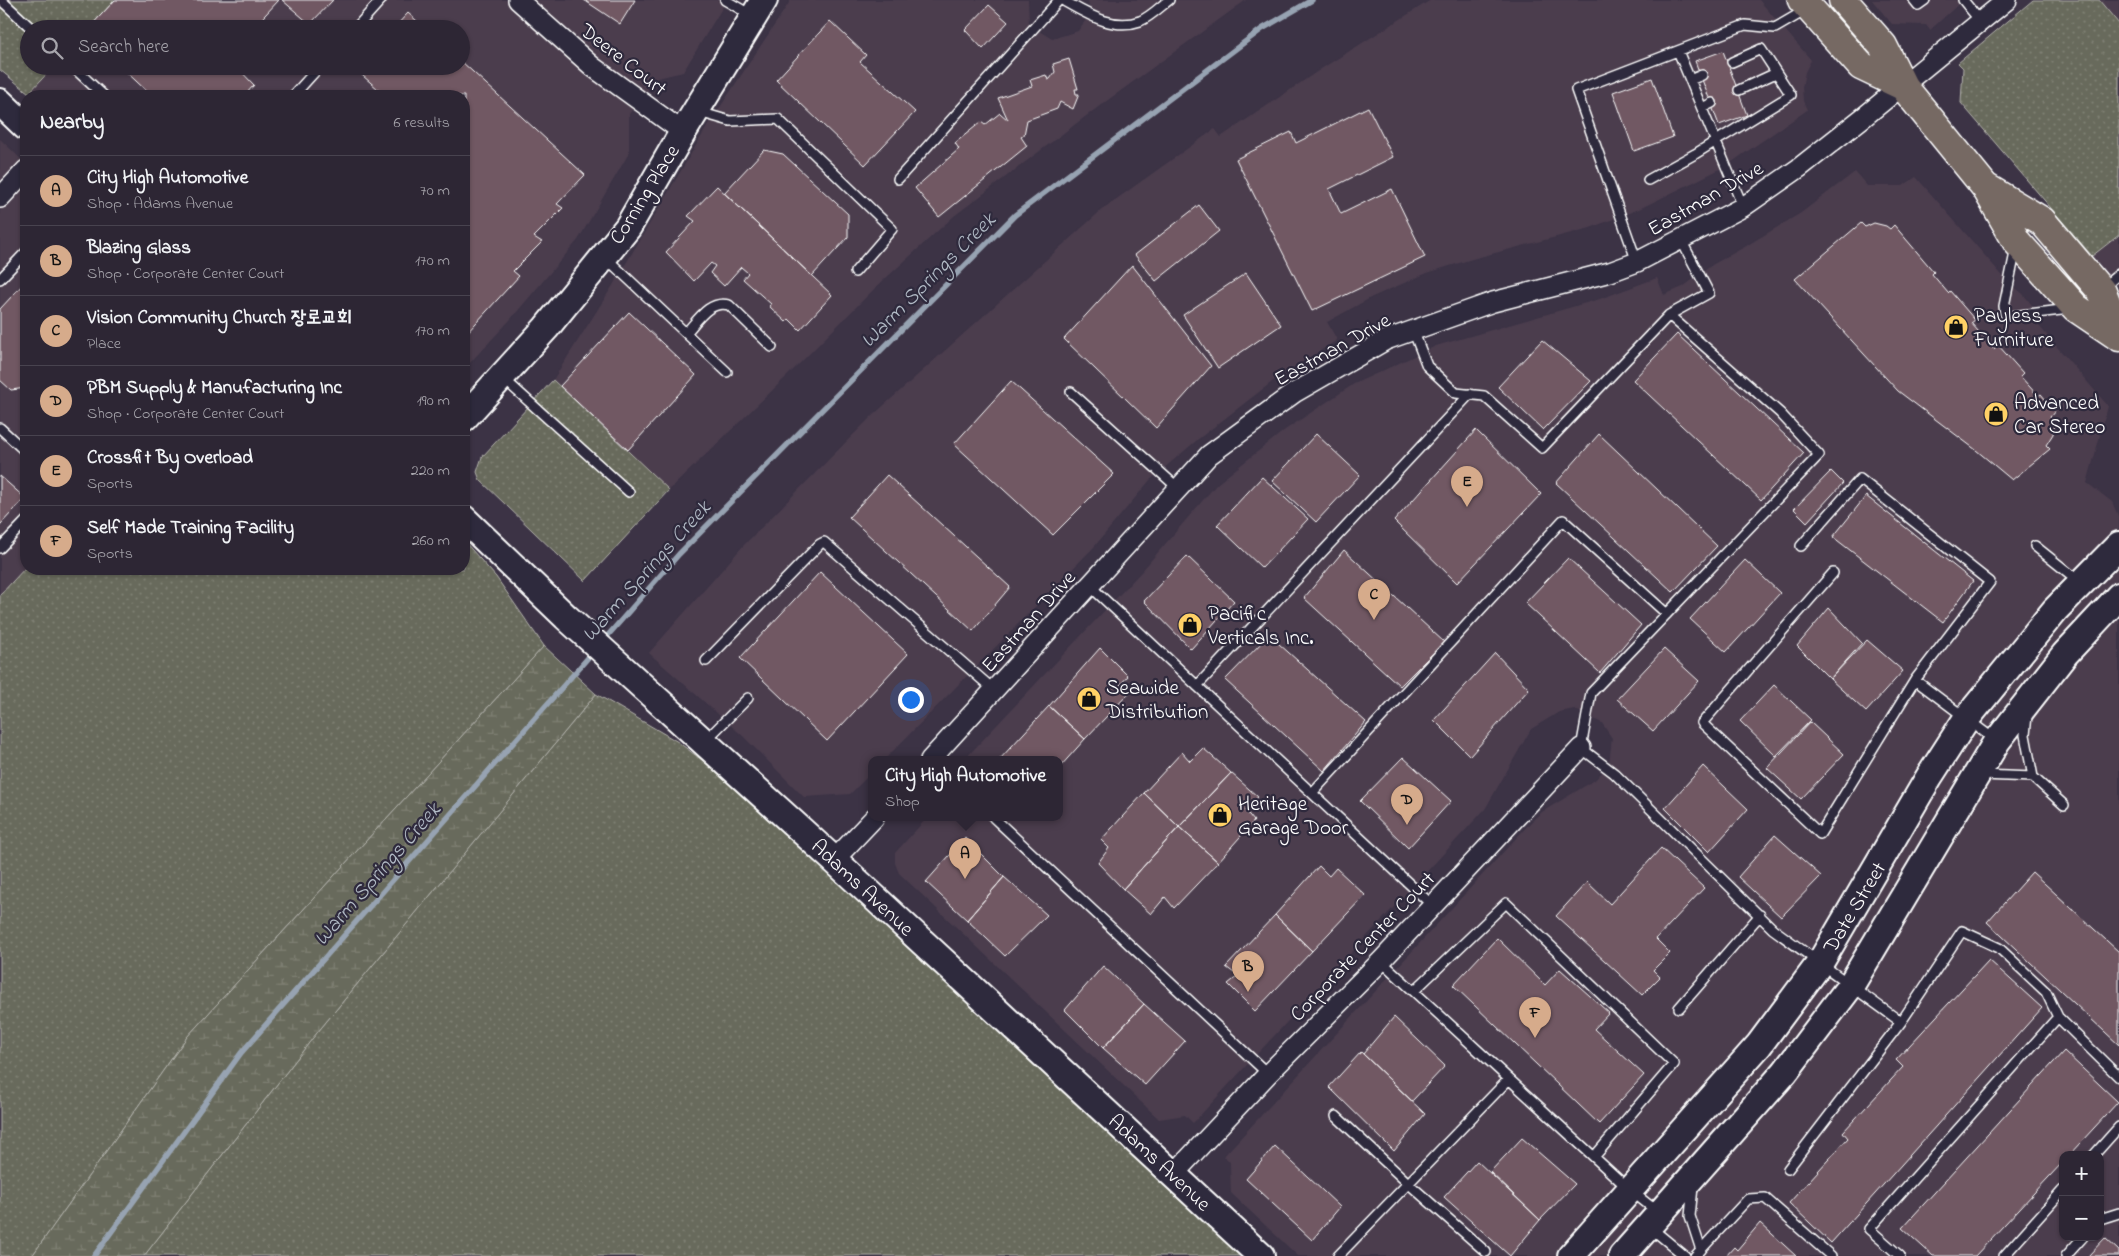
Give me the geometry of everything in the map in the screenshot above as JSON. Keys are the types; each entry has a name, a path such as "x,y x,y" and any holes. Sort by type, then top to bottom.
{"main road":[{"path":"1843,0 1883,46 1903,86 1986,188 2018,242 2076,308 2119,337"},
{"path":"1806,4 1862,66 1903,86"},
{"path":"1986,188 2042,221 2109,282 2119,333"}],"street":[{"name":"Eastman Drive","path":"935,756 1209,455 1294,393 1386,340 1493,302 1610,272 1637,262 1743,208 1799,168 1903,86 2006,0"},
{"name":"Deere Court","path":"524,2 593,67 690,122"},
{"name":"Corning Place","path":"470,412 546,328 628,227 759,8"},
{"path":"0,102 20,121"},
{"path":"0,198 20,176"},
{"name":"Adams Avenue","path":"470,525 619,666 834,860 1261,1256"},
{"name":"Date Street","path":"1571,1256 1759,1045 1820,963 1967,718 2055,610 2119,545"},
{"name":"Date Street","path":"1622,1256 1785,1072 1850,985 1997,741 2065,654 2119,596"},
{"name":"Corporate Center Court","path":"1173,1175 1268,1074 1381,961 1581,748"},
{"path":"834,860 871,821"}],"lane":[{"path":"1,0 22,20"},
{"path":"363,20 381,0"},
{"path":"725,0 759,8"},
{"path":"898,179 1061,0 1102,21 1123,25 1141,20 1169,0"},
{"path":"1914,0 1918,5 1925,0"},
{"path":"1963,0 1980,21"},
{"path":"1637,262 1576,90 1745,25 1775,28 1806,4"},
{"path":"1648,180 1716,142 1791,95 1761,50 1732,62"},
{"path":"1678,51 1743,208"},
{"path":"1739,90 1776,73"},
{"path":"82,75 98,90"},
{"path":"298,90 312,75"},
{"path":"1690,80 1702,75"},
{"path":"1702,108 1712,103"},
{"path":"690,122 778,119 892,229 855,272"},
{"path":"1413,330 1427,366 1456,393 1484,396 1542,448 1669,315 1709,292 1681,240"},
{"path":"2018,242 2004,306 2004,316 2076,308"},
{"path":"604,256 727,372"},
{"path":"0,279 20,258"},
{"path":"686,333 711,306 721,303 729,306 772,347"},
{"path":"1669,315 1780,413 1819,455 1591,693 1581,748 1614,773 1760,914 1773,929 1901,1022"},
{"path":"502,377 629,492"},
{"path":"1071,392 1179,489"},
{"path":"1197,686 1470,394"},
{"path":"0,428 20,446"},
{"path":"1801,546 1860,479 1990,582 1916,680 1879,736 1820,834 1702,723 1833,573"},
{"path":"1312,793 1563,520 1668,614"},
{"path":"0,548 20,527"},
{"path":"706,661 824,542 995,690"},
{"path":"2035,546 2080,583"},
{"path":"1090,586 1433,906"},
{"path":"1916,680 1997,741"},
{"path":"704,742 748,698"},
{"path":"2028,702 2025,735 2033,777 2064,806"},
{"path":"1976,775 2033,777"},
{"path":"997,821 1268,1074"},
{"path":"1414,992 1506,902 1674,1064 1594,1157"},
{"path":"1679,1008 1760,914"},
{"path":"1788,1169 1901,1022 1962,931 1999,948 2046,992 2058,1017 2119,1076"},
{"path":"1381,961 1630,1190 1685,1256"},
{"path":"1900,1256 1869,1229 2058,1017"},
{"path":"1338,1256 1509,1079"},
{"path":"1336,1116 1486,1252"},
{"path":"2098,1151 2119,1127"},
{"path":"1694,1174 1690,1216 1698,1253"},
{"path":"2004,1256 2059,1194"},
{"path":"1698,1253 1748,1199 1765,1198 1820,1253 1831,1256"},
{"path":"2104,1218 2119,1214"},
{"path":"2066,1256 2079,1241"}],"shaded area":[{"path":"115,0 727,0 683,72 657,78 629,114 629,153 578,240 509,321 470,363 470,90 32,90 46,75 470,75 470,20 96,20"},
{"path":"791,0 1028,0 1029,25 1052,39 1078,31 1090,14 1088,0 1246,0 1094,110 954,216 875,288 669,490 553,380 612,287 707,127"},
{"path":"1431,0 1759,0 1811,60 1805,72 1802,87 1803,101 1807,110 1726,166 1639,209 1590,228 1472,259 1427,273 1372,297 1327,322 1337,340 1277,378 1197,440 1150,480 1093,548 888,756 868,756 868,776 850,794 804,797 744,737 649,653 744,545 871,417 1104,208 1215,129 1221,137 1321,69"},
{"path":"1872,0 1963,0 1930,30 1926,25 1892,24"},
{"path":"2099,0 2119,0 2119,24"},
{"path":"0,139 20,158 20,573 0,595"},
{"path":"1855,172 1867,186 1903,186 1916,177 2007,281 2023,294 2035,309 2039,326 2108,406 2087,483 2112,502 2119,518 2119,1256 1298,1256 1231,1193 1230,1162 1224,1156 1532,821 1542,812 1595,780 1609,765 1612,738 1602,723 1574,709 1559,712 1531,729 1485,809 1193,1123 1185,1115 1159,1119 899,873 895,863 895,853 924,821 1063,821 1063,756 968,756 1142,571 1217,484 1285,430 1354,384 1436,346 1600,299 1657,278 1664,295 1683,287 1712,265 1801,213"},
{"path":"2119,235 2119,287 2092,256"}],"green space":[{"path":"0,0 115,0 96,20 20,20 20,75 46,75 32,90 25,90 0,70"},
{"path":"2033,0 2099,0 2119,24 2119,235 2092,256 1961,103 1963,68 1958,63"},
{"path":"553,380 669,490 585,581 480,480 477,472 482,457"},
{"path":"470,548 496,577 544,646 187,1037 32,1256 0,1256 0,595 20,573 20,575 470,575"},
{"path":"544,646 596,694 312,1039 144,1256 32,1256 187,1037"},
{"path":"596,694 678,742 731,782 855,894 1242,1256 144,1256 312,1039"}],"building":[{"path":"115,0 279,0 260,20 96,20"},
{"path":"282,0 333,0 314,20 305,20"},
{"path":"584,0 635,0 620,24"},
{"path":"989,5 1008,22 983,49 965,30"},
{"path":"408,13 416,20 401,20"},
{"path":"830,21 866,55 860,62 915,112 865,165 776,80"},
{"path":"1723,51 1747,115 1719,125 1695,61"},
{"path":"1069,59 1078,89 1075,89 1076,94 1079,94 1073,109 1060,102 1057,109 1027,120 1024,135 1021,137 1027,146 939,217 915,188 959,149 955,143 981,122 985,125 1000,113 1008,120 998,98 1032,86 1030,80 1046,75 1048,80 1050,79 1055,72 1053,64"},
{"path":"470,69 585,175 557,204 563,208 534,237 542,242 513,271 519,276 470,330 470,90 379,90 362,75 470,75"},
{"path":"130,75 245,75 254,85 249,90 146,90"},
{"path":"1652,78 1673,137 1634,151 1613,92"},
{"path":"1368,107 1393,157 1329,189 1341,214 1392,189 1425,257 1312,311 1236,159 1291,132 1296,143"},
{"path":"764,150 783,154 848,214 848,237 812,276 724,193"},
{"path":"717,186 832,295 800,330 789,319 786,322 770,307 771,304 743,279 748,273 741,267 724,286 710,273 715,266 711,263 694,281 666,252 695,221 688,216"},
{"path":"1199,205 1219,231 1156,281 1135,255"},
{"path":"1861,223 1865,227 1874,223 1890,229 1894,225 1934,272 1932,274 1948,293 1950,291 1975,320 1971,323 1994,349 1998,345 2023,373 2020,376 2038,396 2041,394 2055,411 2050,417 2054,422 2053,434 2046,445 2050,449 2012,480 1898,391 1795,279"},
{"path":"1132,265 1211,366 1156,428 1064,339"},
{"path":"1246,273 1281,325 1218,368 1183,315"},
{"path":"20,287 20,389 11,390 0,380 0,309"},
{"path":"629,312 696,375 628,450 560,386"},
{"path":"1677,334 1804,453 1761,500 1633,380"},
{"path":"1542,340 1591,381 1543,430 1498,387"},
{"path":"1011,381 1114,474 1053,535 954,444"},
{"path":"1476,430 1541,494 1457,583 1394,521"},
{"path":"1316,434 1360,475 1316,522 1272,481"},
{"path":"1599,434 1717,546 1673,592 1556,483"},
{"path":"1831,471 1843,483 1807,522 1794,509"},
{"path":"887,475 1010,587 973,631 849,517"},
{"path":"0,476 20,494 20,503 0,525"},
{"path":"1262,477 1308,519 1262,568 1217,525"},
{"path":"1866,496 1973,581 1943,622 1833,537"},
{"path":"1344,550 1444,642 1400,686 1304,598"},
{"name":"Pacific Verticals Inc.","path":"1187,556 1234,601 1191,649 1144,601"},
{"path":"1568,558 1641,625 1600,673 1525,603"},
{"path":"1745,560 1780,593 1726,652 1690,619"},
{"path":"820,572 908,654 827,741 740,658"},
{"path":"1829,608 1862,643 1830,679 1797,646"},
{"path":"1269,635 1366,722 1324,771 1225,680"},
{"path":"1867,640 1903,671 1866,712 1830,679"},
{"name":"Seawide Distribution","path":"1100,648 1128,676 1120,685 1130,692 1085,739 1049,706"},
{"path":"1664,649 1699,681 1653,731 1617,699"},
{"path":"1495,653 1529,689 1470,756 1434,720"},
{"path":"1774,685 1811,720 1776,756 1740,721"},
{"path":"1049,706 1085,739 1063,764 1063,756 1003,756"},
{"path":"1810,722 1844,754 1801,799 1767,768"},
{"path":"1203,748 1231,773 1179,827 1144,793 1182,752 1190,761"},
{"path":"1403,757 1451,801 1408,848 1360,801"},
{"path":"1703,766 1748,809 1709,852 1665,808"},
{"name":"Heritage Garage Door","path":"1231,773 1258,797 1245,810 1254,821 1218,862 1179,827"},
{"path":"1144,793 1179,827 1123,889 1098,863 1109,848 1101,840"},
{"path":"1179,827 1218,862 1174,908 1165,897 1151,914 1123,889"},
{"path":"1775,835 1821,876 1781,917 1738,877"},
{"path":"965,838 1004,877 967,920 926,882"},
{"path":"1661,848 1704,888 1656,939 1670,953 1653,970 1660,977 1642,995 1556,916 1587,882 1610,904"},
{"path":"1319,866 1329,876 1336,868 1365,895 1312,951 1275,915"},
{"path":"2032,872 2119,952 2119,1045 1987,922"},
{"path":"1004,877 1047,915 1005,956 967,920"},
{"path":"1275,915 1312,951 1255,1011 1228,984 1238,976 1226,967"},
{"path":"1497,938 1545,985 1560,969 1609,1013 1594,1029 1644,1075 1599,1124 1453,985"},
{"path":"1989,960 2042,1008 1831,1243 1789,1203 1848,1138 1843,1132 1903,1067 1896,1060"},
{"path":"1103,966 1144,1004 1103,1048 1065,1010"},
{"path":"1144,1004 1185,1041 1145,1085 1103,1048"},
{"path":"1394,1017 1445,1066 1412,1101 1363,1054"},
{"path":"2064,1051 2118,1102 2073,1151 2059,1151 2059,1166 1975,1256 1933,1256 1902,1228"},
{"path":"1361,1052 1425,1114 1394,1151 1329,1087"},
{"path":"1522,1138 1575,1184 1540,1220 1490,1172"},
{"path":"1275,1146 1340,1207 1312,1240 1246,1179"},
{"path":"1477,1161 1540,1220 1510,1256 1444,1197"},
{"path":"1760,1223 1796,1256 1726,1256 1734,1247 1737,1250"},
{"path":"2104,1239 2119,1251 2119,1256 2088,1256 2104,1241"}],"waterway":[{"name":"Warm Springs Creek","path":"603,641 679,554 1015,215 1262,29 1312,0"},
{"name":"Warm Springs Creek","path":"94,1256 241,1053 593,652"}],"place":[{"name":"Payless Furniture","path":"1956,327"},
{"name":"Advanced Car Stereo","path":"1996,414"},
{"name":"Crossfit By Overload","path":"1467,507"},
{"name":"Vision Community Church 장로교회","path":"1374,620"},
{"name":"Pacific Verticals Inc.","path":"1190,625"},
{"name":"Seawide Distribution","path":"1089,699"},
{"name":"Heritage Garage Door","path":"1220,815"},
{"name":"PBM Supply & Manufacturing Inc","path":"1407,825"},
{"name":"City High Automotive","path":"965,879"},
{"name":"Blazing Glass","path":"1248,992"},
{"name":"Self Made Training Facility","path":"1535,1038"}]}
